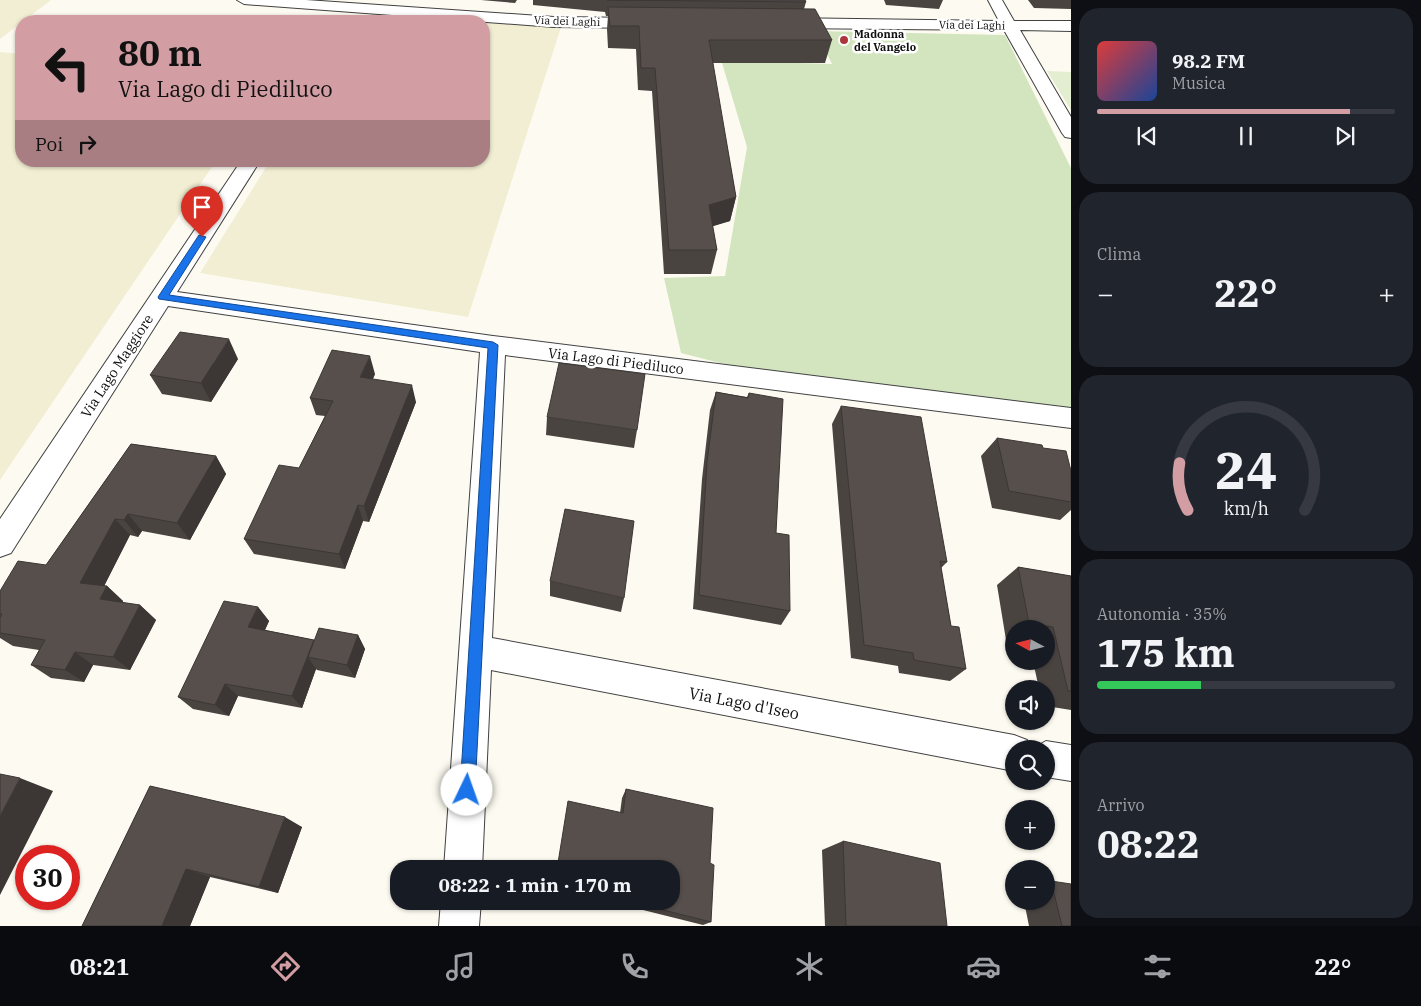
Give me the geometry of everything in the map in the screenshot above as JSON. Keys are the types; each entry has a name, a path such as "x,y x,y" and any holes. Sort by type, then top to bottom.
{"street":[{"name":"Via dei Laghi","path":"244,0 359,4 478,15"},
{"path":"995,0 1008,26 1071,133"},
{"path":"348,15 359,4"},
{"name":"Via dei Laghi","path":"490,16 554,22 662,23"},
{"name":"Via dei Laghi","path":"769,23 1071,26"},
{"name":"Via Lago Maggiore","path":"0,544 247,167"},
{"name":"Via Lago di Piediluco","path":"162,297 493,345 1071,418"},
{"path":"463,860 493,345"},
{"name":"Via Lago d'Iseo","path":"475,651 1005,751"},
{"path":"1055,760 1071,763"},
{"path":"460,926 461,910"}],"shaded area":[{"path":"0,0 51,0 31,15 15,15 15,28 0,39"},
{"path":"490,20 562,24 468,317 200,273 266,167 490,167"},
{"path":"0,52 15,53 15,167 212,167 0,480"}],"green space":[{"path":"816,31 1005,35 1071,168 1071,411 790,381 681,353 664,278 725,276 747,147 722,63 730,61 832,64"},
{"path":"1047,71 1071,72 1071,110"}],"building":[{"path":"607,0 805,0 806,2"},
{"path":"608,7 815,9 832,40 709,40 736,197 709,205 717,250 669,250 655,68 641,68 639,26 610,26"},
{"path":"180,332 229,339 201,383 150,375"},
{"path":"332,350 370,356 360,377 412,385 364,506 358,505 339,554 244,539 279,465 299,468 333,401 310,398"},
{"path":"559,363 645,374 637,430 547,417"},
{"path":"716,392 748,398 749,393 783,399 776,533 789,535 790,611 699,595 707,462"},
{"path":"841,406 921,417 947,562 940,561 951,626 959,627 966,669 914,660 913,653 864,645"},
{"path":"997,438 1066,451 1071,471 1071,502 1009,491"},
{"path":"131,444 216,456 177,523 128,514 124,520 115,519 80,583 107,586 100,599 140,605 113,657 75,652 65,670 31,665 45,640 0,633 0,618 2,614 0,614 0,591 18,561 46,565"},
{"path":"565,509 634,521 624,598 550,581"},
{"path":"1018,567 1071,576 1071,691 1068,691 1055,636 1055,620 1028,620"},
{"path":"224,601 258,607 248,627 314,640 292,696 225,684 215,705 178,697"},
{"path":"319,628 358,635 347,665 308,657"},
{"path":"0,774 20,778 0,816"},
{"path":"150,786 285,817 259,887 186,869 162,926 82,926"},
{"path":"626,789 713,808 710,863 714,865 711,922 663,910 680,910 680,860 558,860 568,801 623,813"},
{"path":"843,841 940,863 947,926 846,926"},
{"path":"1055,882 1071,884 1071,926 1062,926 1055,897"}],"place":[{"name":"Madonna del Vangelo","path":"844,40"}],"route":[{"path":"202,237 162,297 493,345 467,790"}]}
